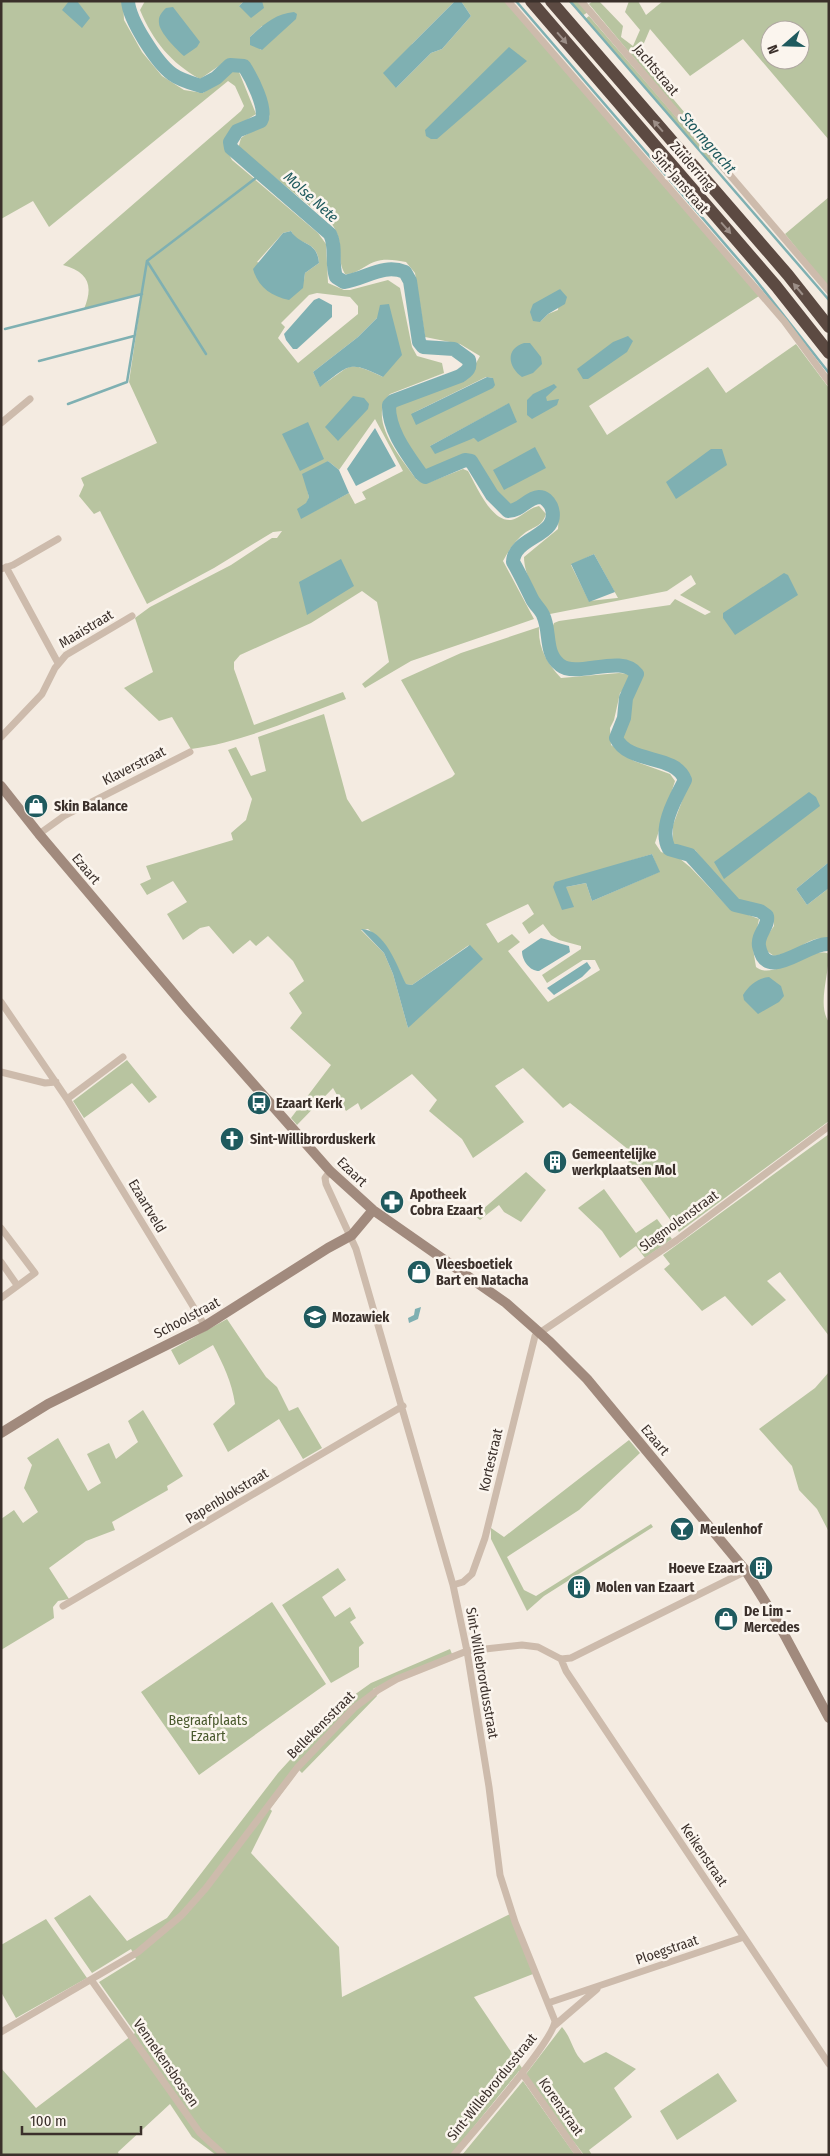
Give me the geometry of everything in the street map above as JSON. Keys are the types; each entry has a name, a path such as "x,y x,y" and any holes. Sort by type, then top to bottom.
{"highway":[{"name":"Zuiderring","path":"531,1 776,286 829,353"},
{"name":"Zuiderring","path":"551,1 781,268 829,327"}],"main road":[{"name":"Ezaart","path":"1,786 39,834 187,1009 330,1171 373,1210 506,1303 587,1379 746,1571 777,1621 829,1718"},
{"name":"Schoolstraat","path":"1,1433 48,1404 205,1326 328,1248 352,1235 373,1210"}],"street":[{"name":"Sint-Janstraat","path":"508,1 784,322 829,382"},
{"name":"Jachtstraat","path":"581,1 829,291"},
{"path":"1,423 30,399"},
{"path":"58,539 13,565 4,568 58,663"},
{"name":"Maaistraat","path":"1,737 42,694 58,663 66,655 132,616"},
{"name":"Klaverstraat","path":"39,834 64,816 190,752"},
{"name":"Ezaartveld","path":"1,1002 56,1082 205,1326"},
{"path":"67,1100 123,1057"},
{"path":"1,1072 45,1083 56,1082"},
{"name":"Slagmolenstraat","path":"539,1332 677,1240 829,1126"},
{"name":"Sint-Willebrordusstraat","path":"330,1171 325,1178 326,1184 352,1235 403,1406 453,1585 467,1651 489,1787 500,1875 515,1922 555,2020 554,2026 522,2073 454,2155"},
{"path":"1,1228 35,1273 1,1298"},
{"path":"1,1262 17,1285"},
{"name":"Kortestraat","path":"453,1585 463,1582 472,1574 483,1546 532,1342 539,1332"},
{"name":"Papenblokstraat","path":"62,1606 403,1406"},
{"path":"561,1659 576,1656 746,1571"},
{"name":"Bellekensstraat","path":"1,2032 92,1981 138,1952 182,1915 206,1888 290,1775 354,1708 389,1683 467,1651 522,1644 538,1647 561,1659"},
{"name":"Keikenstraat","path":"561,1659 566,1672 829,2064"},
{"name":"Ploegstraat","path":"548,2003 744,1937"},
{"name":"Vennekensbossen","path":"92,1981 200,2133 224,2155"},
{"name":"Ploegstraat","path":"554,2026 599,1987"},
{"name":"Korenstraat","path":"522,2073 580,2155"}],"green space":[{"path":"1,1 123,1 124,20 142,52 162,76 184,90 203,93 230,72 239,72 256,114 231,130 224,145 232,160 318,233 326,244 328,283 344,290 350,290 388,280 400,288 412,347 417,356 442,363 444,373 390,394 384,404 382,415 384,426 395,450 417,480 430,482 463,469 468,471 485,502 497,515 504,519 515,519 539,506 546,514 541,523 519,538 503,561 534,619 411,661 365,688 362,684 389,662 377,602 362,591 311,623 240,655 234,662 234,669 254,725 343,692 346,699 250,735 211,746 191,749 172,717 159,721 124,688 153,672 135,618 150,607 231,565 272,538 277,538 282,531 273,532 214,568 147,604 100,511 94,514 79,496 84,485 81,478 157,443 129,382 142,294 84,309 88,293 87,281 78,271 63,265 241,111 244,106 235,86 228,81 49,227 33,201 1,219","holes":["291,231 297,240 313,247 317,254 319,263 305,273 304,280 257,262 283,233","317,293 350,297 358,306 358,314 298,363 278,338 285,327 281,323 309,295","377,318 383,377 354,366 349,367 320,386 313,372 358,337","375,419 403,471 362,492 366,499 355,504 349,493 301,518 309,497 307,489 328,461 339,470"]},
{"path":"145,1 244,1 239,6 262,3 262,1 455,1 412,44 396,88 431,53 442,49 471,16 461,1 506,1 759,296 589,406 607,435 708,367 726,393 796,344 829,388 829,862 796,889 807,905 829,888 829,941 815,939 792,951 774,956 767,951 763,942 774,926 773,913 739,900 730,893 695,850 677,847 673,843 673,825 691,777 678,764 633,747 625,743 622,737 631,702 641,678 639,669 627,662 568,666 562,663 552,648 552,629 554,623 559,621 670,605 675,599 705,615 711,612 680,595 696,584 691,575 667,591 550,614 532,587 526,572 524,557 558,529 558,507 553,499 543,491 516,507 507,503 495,493 475,457 464,456 424,473 403,439 395,419 397,403 470,374 480,356 460,344 425,337 415,273 406,262 382,260 356,272 345,274 341,262 339,238 332,224 256,162 239,152 241,138 260,127 269,118 263,92 251,68 240,61 226,61 200,79 180,66 164,50 151,32 140,10","holes":["262,26 281,32 261,50 250,37","560,289 558,310 548,314 540,322","486,377 493,378 411,414","508,404 509,404 474,438 430,446","594,554 618,598 589,601 571,565"]},
{"path":"568,1 578,1 588,12 582,16"},
{"path":"593,1 599,1 623,26 621,37 633,46 640,30 625,12 629,1 638,1 646,15 663,1 829,1 829,140 769,70 810,70 810,20 760,20 760,59 743,39 690,76 650,29 638,57 721,156 718,159 589,4"},
{"path":"589,16 714,161 711,164 585,19"},
{"path":"829,197 829,288 785,234"},
{"path":"539,627 540,642 544,655 561,678 619,673 629,674 631,678 629,684 620,693 614,720 610,728 611,745 634,761 670,774 675,781 655,843 661,852 679,858 690,867 728,907 759,919 753,949 756,967 772,970 812,954 829,954 824,990 824,1007 829,1022 829,1121 679,1232 628,1162 634,1154 570,1103 563,1108 523,1068 495,1086 524,1122 473,1158 462,1139 429,1111 437,1100 412,1074 361,1110 358,1103 346,1111 333,1088 297,1125 291,1118 331,1065 290,1028 302,1013 289,993 304,981 293,961 268,936 256,946 250,940 233,954 209,926 200,928 183,940 167,914 187,902 173,881 147,895 140,884 151,879 146,866 233,840 231,833 246,820 252,799 228,750 236,747 251,776 266,771 258,737 324,714 347,799 362,822 452,777 455,774 401,680 461,653","holes":["652,854 659,872 592,901 586,883 566,887 564,880","528,904 534,914 522,923 529,934 543,924 551,935 559,940 581,946 581,949 542,975 547,983 583,960 595,960 600,970 548,1002 508,951 520,942 512,934 498,943 486,924","368,929 381,941 394,961 405,984 412,985 469,945 408,1028 393,974 384,953 361,930"]},
{"path":"127,1060 157,1097 149,1103 132,1083 84,1118 73,1101"},
{"path":"829,1134 829,1336 780,1272 767,1281 786,1300 752,1326 725,1296 702,1311 664,1269 670,1264 663,1255"},
{"path":"526,1172 546,1190 521,1222 504,1212 499,1205 480,1220 475,1216"},
{"path":"604,1189 636,1233 657,1219 672,1239 645,1258 636,1246 620,1258 602,1231 578,1208"},
{"path":"227,1319 266,1377 277,1387 289,1411 298,1407 322,1448 303,1459 279,1419 228,1452 213,1424 235,1404 234,1396 224,1366 213,1345 179,1365 171,1350"},
{"path":"829,1372 829,1532 817,1509 799,1490 792,1466 759,1429 815,1388"},
{"path":"143,1410 183,1476 167,1486 168,1490 112,1522 115,1530 86,1541 49,1568 69,1599 58,1601 53,1607 54,1618 1,1650 1,1519 14,1510 23,1523 38,1512 24,1488 32,1465 27,1458 58,1438 88,1491 101,1483 87,1454 109,1443 116,1459 138,1442 128,1421"},
{"path":"629,1440 640,1453 579,1510 507,1557 524,1590 536,1596 651,1524 653,1527 544,1596 527,1611 491,1539 491,1528 504,1537"},
{"path":"338,1568 346,1580 322,1597 335,1617 350,1607 356,1618 350,1622 364,1643 359,1647 359,1667 331,1683 282,1605"},
{"name":"Begraafplaats Ezaart","path":"272,1602 326,1684 199,1775 141,1692"},
{"path":"450,1649 452,1654 373,1689 377,1696 302,1773 299,1770 270,1809 272,1811 251,1853 339,1947 342,1997 510,1914 533,1974 474,1997 526,2074 562,2027 577,2055 584,2063 606,2052 636,2069 614,2088 632,2117 589,2150 592,2155 584,2155 519,2071 451,2155 216,2155 192,2137 170,2104 118,2152 119,2155 1,2155 1,2068 36,2108 135,2033 99,1982 136,1959 131,1949 92,1973 54,1918 90,1895 127,1941 167,1918 278,1773 340,1705 371,1683"},
{"path":"46,1919 87,1978 16,2018 1,1992 1,1945"},
{"path":"718,2073 737,2101 677,2140 660,2111"},
{"path":"523,2081 575,2155 462,2155"}],"water":[{"path":"69,1 77,1 90,18 82,28 62,10"},
{"path":"244,1 262,1 264,8 251,18 239,6"},
{"path":"455,1 461,1 471,16 442,49 431,53 396,88 383,73"},
{"path":"173,7 200,42 197,47 184,56 169,41 159,23 159,18 166,8"},
{"path":"294,12 297,14 296,19 262,50 250,45 250,37 265,24 275,17"},
{"path":"509,47 527,61 437,139 431,139 426,136 425,130"},
{"path":"291,231 299,240 312,247 318,256 319,263 305,273 303,288 289,300 276,296 266,290 258,281 253,269 283,233"},
{"path":"560,289 567,297 565,304 548,314 540,322 533,321 530,312 533,304"},
{"path":"319,298 332,305 332,317 297,349 293,349 284,334 314,300"},
{"path":"389,304 402,355 383,377 363,368 350,367 320,387 313,372 358,337 377,318 380,305"},
{"path":"628,336 633,341 627,352 588,379 583,379 577,369 613,342"},
{"path":"524,343 530,343 541,357 542,364 533,373 522,377 511,363 511,354 514,349"},
{"path":"487,377 493,378 495,385 493,388 416,425 411,414"},
{"path":"554,384 557,387 546,397 547,401 559,399 557,405 532,419 527,415 527,400 533,394"},
{"path":"353,396 364,398 369,404 368,409 338,441 325,427"},
{"path":"509,403 517,422 478,442 474,438 435,454 430,446"},
{"path":"308,422 324,459 300,471 282,434"},
{"path":"375,428 396,466 356,486 347,469"},
{"path":"535,447 546,468 504,490 493,470"},
{"path":"711,449 722,449 727,465 676,499 666,482"},
{"path":"328,461 339,470 349,493 301,519 297,509 306,503 309,497 302,474"},
{"path":"594,554 615,592 589,602 571,564"},
{"path":"341,559 354,586 307,615 299,582"},
{"path":"784,573 788,575 798,595 735,635 723,618 723,613"},
{"path":"809,792 816,797 820,806 724,879 714,862"},
{"path":"652,854 660,872 592,901 586,883 566,887 574,907 562,910 553,887 555,882"},
{"path":"829,862 829,888 807,905 796,889"},
{"path":"361,929 377,935 383,942 406,984 412,985 470,945 483,959 408,1028 393,974 384,953"},
{"path":"541,938 569,946 570,952 536,971 527,965 522,951"},
{"path":"587,962 591,968 582,977 554,995 547,988"},
{"path":"769,977 781,986 784,996 779,1002 758,1014 744,1000 743,995 754,983"},
{"path":"421,1307 418,1319 409,1323 408,1318 414,1315 415,1309"}],"waterway":[{"name":"Molse Nete","path":"128,1 138,30 159,61 175,76 201,86 216,78 230,65 244,66 258,93 263,116 261,121 237,131 230,142 231,148 330,234 336,277 344,282 382,270 389,269 405,272 410,281 419,342 423,347 454,349 469,360 468,370 460,376 393,401 389,405 395,433 410,458 425,477 465,460 471,461 492,495 508,511 517,509 539,497 545,499 550,504 553,516 550,524 545,530 521,546 515,553 513,562 532,599 543,615 552,654 560,665 568,669 621,666 630,668 637,674 626,698 624,718 616,738 622,746 631,752 672,766 680,772 685,780 669,814 665,832 669,849 690,855 735,905 760,911 767,916 759,946 763,957 770,962 788,959 820,945 829,944"},
{"path":"516,1 755,279 829,373"},
{"name":"Stormgracht","path":"570,1 829,300"},
{"path":"68,404 127,382 147,261 261,174"},
{"path":"147,261 206,354"},
{"path":"5,329 142,294"},
{"path":"39,361 134,336"}],"place":[{"name":"Skin Balance","path":"36,806"},
{"name":"Ezaart Kerk","path":"259,1103"},
{"name":"Sint-Willibrorduskerk","path":"232,1139"},
{"name":"Gemeentelijke werkplaatsen Mol","path":"555,1162"},
{"name":"Apotheek Cobra Ezaart","path":"392,1202"},
{"name":"Vleesboetiek Bart en Natacha","path":"419,1272"},
{"name":"Mozawiek","path":"315,1317"},
{"name":"Meulenhof","path":"682,1529"},
{"name":"Hoeve Ezaart","path":"761,1568"},
{"name":"Molen van Ezaart","path":"579,1587"},
{"name":"De Lim - Mercedes","path":"726,1619"}]}
